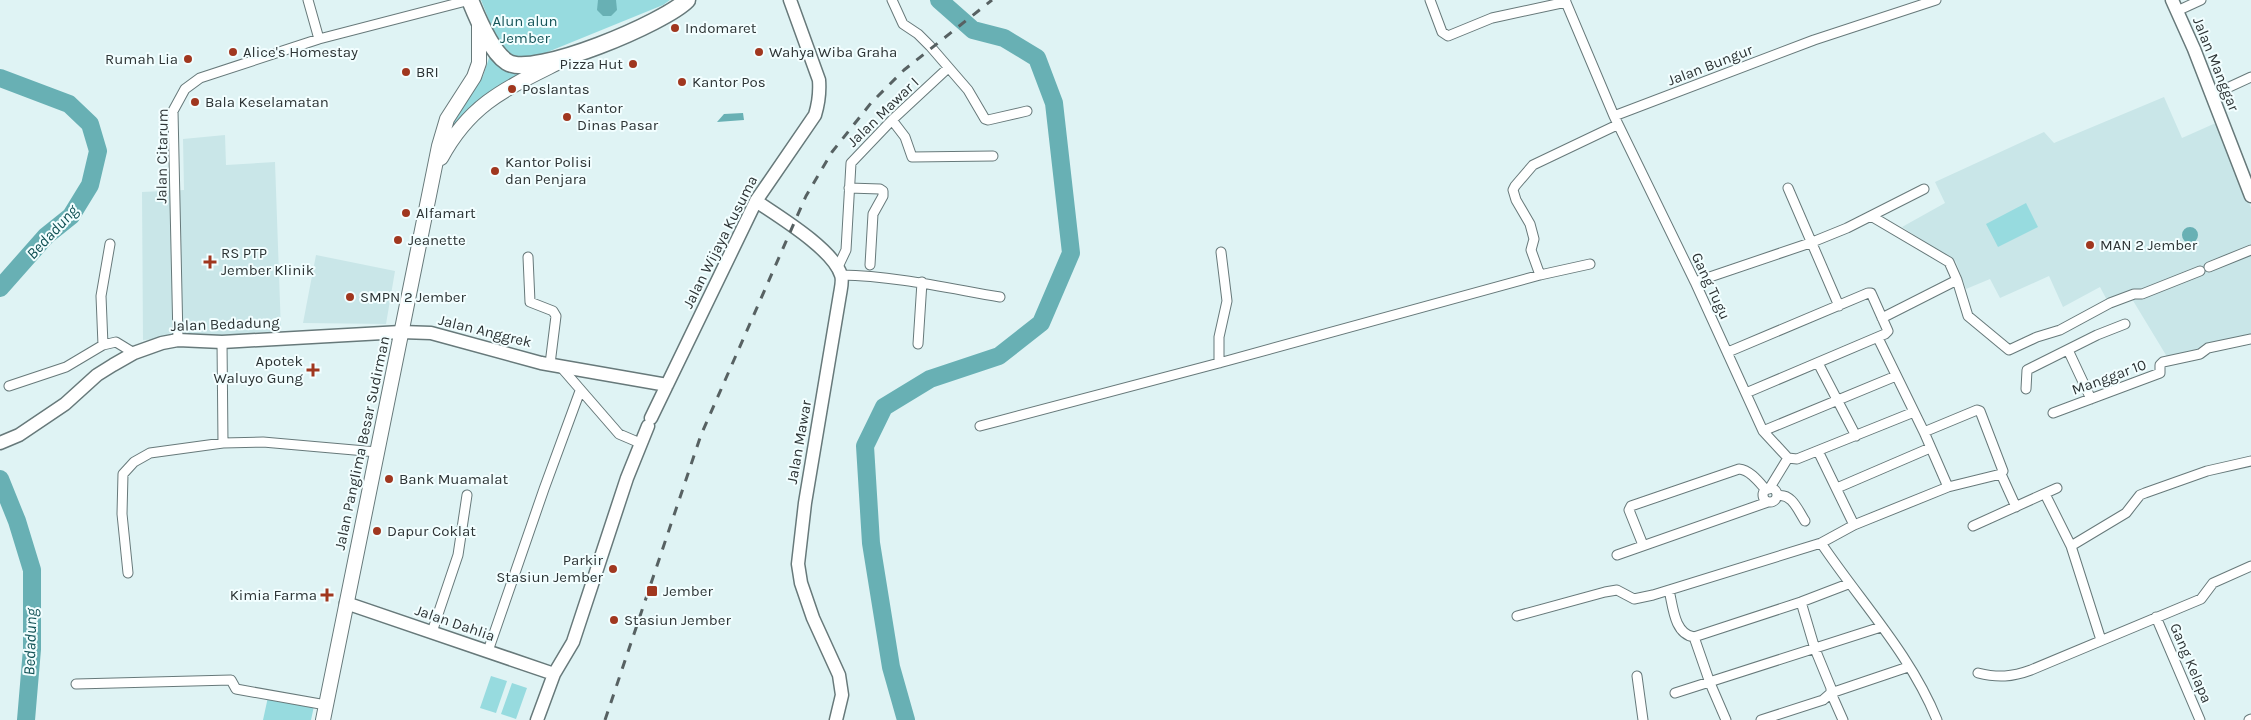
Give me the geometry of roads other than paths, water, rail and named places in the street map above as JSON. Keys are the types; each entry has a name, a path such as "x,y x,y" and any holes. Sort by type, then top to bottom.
{"highway":[{"path":"470,0 479,22 500,56 508,63 521,66 571,56 647,26 669,14 688,0"}],"main road":[{"name":"Jalan Panglima Besar Sudirman","path":"323,720 438,146 448,119 474,78 479,63 479,22"},
{"name":"Jalan Panglima Besar Sudirman","path":"433,172 453,136 476,110 495,95 571,56"}],"street":[{"path":"308,0 319,39"},
{"name":"Jalan Citarum","path":"178,340 173,111 176,102 185,88 200,78 319,39 470,0"},
{"name":"Jalan Wijaya Kusuma","path":"537,720 554,674 573,642 640,443 756,201 815,115 819,104 819,80 790,0"},
{"path":"892,0 903,24 918,34 968,90 986,120 1027,111"},
{"path":"1430,0 1442,32 1448,36 1492,18 1565,1 1616,120"},
{"name":"Jalan Bungur","path":"1540,275 1531,250 1534,239 1530,224 1516,200 1513,190 1532,165 1616,120 1814,40 1936,0"},
{"path":"2174,5 2201,0"},
{"name":"Jalan Manggar","path":"2174,5 2212,95 2251,196"},
{"name":"Jalan Mawar I","path":"839,272 846,250 850,163 892,120 948,68"},
{"path":"2212,95 2251,77"},
{"path":"892,120 905,137 912,157 993,156"},
{"name":"Gang Tugu","path":"1616,120 1764,431 1791,459"},
{"path":"849,188 880,189 883,191 883,196 873,214 870,265"},
{"path":"1788,188 1810,243 1839,306"},
{"path":"1694,282 1810,243 1871,216 1924,188"},
{"path":"756,201 809,237 839,272 922,282 1000,297"},
{"path":"1871,216 1949,262 1971,320 2009,350 2037,336 2060,330 2110,303 2134,294 2142,294 2200,271"},
{"path":"102,346 101,296 110,244"},
{"path":"2209,267 2251,250"},
{"path":"1219,364 1219,337 1227,301 1221,252"},
{"path":"528,257 530,302 553,311 556,316 555,365 619,434 640,443"},
{"path":"980,426 1219,364 1540,275 1590,264"},
{"name":"Jalan Mawar","path":"836,720 842,695 838,675 801,583 798,564 805,503 840,294 839,272"},
{"path":"1882,318 1957,280"},
{"path":"918,344 922,282"},
{"path":"1728,352 1870,293 1882,318 1887,332 1878,338 1746,393"},
{"path":"2026,389 2026,371 2125,324"},
{"name":"Jalan Bedadung","path":"0,443 19,435 65,404 97,375 134,353 178,340 222,342 402,332"},
{"name":"Jalan Anggrek","path":"402,332 431,333 555,365 667,385"},
{"path":"1878,338 1924,432 1948,488"},
{"name":"Manggar 10","path":"2053,412 2160,373 2160,366 2163,362 2200,354 2208,348 2251,339"},
{"path":"9,386 66,367 102,346 116,342 134,353"},
{"path":"222,342 223,443"},
{"path":"2068,350 2091,399"},
{"path":"1818,363 1856,436"},
{"path":"1764,431 1896,376"},
{"path":"488,651 580,392"},
{"path":"1924,432 1979,410 2003,471 2001,474 2016,507"},
{"path":"1768,502 1763,495 1791,459 1818,451 1914,412"},
{"path":"128,573 122,514 123,474 134,462 150,453 223,443 263,442 377,452"},
{"path":"1837,488 1930,448"},
{"path":"1818,451 1854,525"},
{"path":"2071,546 2126,513 2140,496 2145,493 2207,471 2251,460"},
{"path":"1643,545 1629,510 1631,506 1739,469 1754,477 1768,489 1774,490 1777,496"},
{"path":"1517,616 1605,592 1617,590 1634,599 1669,590 1824,542 1854,525 1948,488 2001,474"},
{"path":"1973,526 2057,488"},
{"path":"1617,555 1774,501 1777,496 1782,494 1788,497 1805,520"},
{"path":"2045,494 2071,546 2101,640"},
{"path":"432,632 458,555 466,495"},
{"path":"1824,542 1848,584 1908,667 1929,702 1937,720"},
{"path":"1978,674 1996,678 2012,677 2200,599 2213,583 2251,566"},
{"path":"1669,590 1681,631 1687,636 1694,637 1801,602 1848,584"},
{"path":"1801,602 1815,649 1831,688 1831,694 1843,720"},
{"name":"Jalan Dahlia","path":"346,603 554,674"},
{"name":"Gang Kelapa","path":"2156,617 2200,720"},
{"path":"1675,693 1880,627"},
{"path":"1694,637 1710,683 1726,720"},
{"path":"1761,720 1822,700 1831,694 1908,667"},
{"path":"1637,676 1643,720"},
{"path":"76,684 231,680 236,690 326,705"}],"waterway":[{"path":"906,720 891,667 871,543 865,446 884,407 930,379 999,356 1041,323 1071,253 1054,103 1037,58 1004,38 973,30 939,0"},
{"name":"Bedadung","path":"0,78 69,104 90,124 98,151 90,185 71,216 46,236 0,288"},
{"name":"Bedadung","path":"0,479 17,521 32,570 32,649 26,720"}],"railway":[{"path":"605,720 701,435 806,196 832,152 871,103 904,70 992,0"}],"place":[{"name":"Indomaret","path":"675,28"},
{"name":"Alice's Homestay","path":"233,52"},
{"name":"Wahya Wiba Graha","path":"759,52"},
{"name":"Rumah Lia","path":"188,59"},
{"name":"Pizza Hut","path":"633,64"},
{"name":"BRI","path":"406,72"},
{"name":"Kantor Pos","path":"682,82"},
{"name":"Poslantas","path":"512,89"},
{"name":"Bala Keselamatan","path":"195,102"},
{"name":"Kantor Dinas Pasar","path":"567,117"},
{"name":"Kantor Polisi dan Penjara","path":"495,171"},
{"name":"Alfamart","path":"406,213"},
{"name":"Jeanette","path":"398,240"},
{"name":"MAN 2 Jember","path":"2090,245"},
{"name":"RS PTP Jember Klinik","path":"210,262"},
{"name":"SMPN 2 Jember","path":"350,297"},
{"name":"Apotek Waluyo Gung","path":"313,370"},
{"name":"Bank Muamalat","path":"389,479"},
{"name":"Dapur Coklat","path":"377,531"},
{"name":"Parkir Stasiun Jember","path":"613,569"},
{"name":"Jember","path":"652,591"},
{"name":"Kimia Farma","path":"327,595"},
{"name":"Stasiun Jember","path":"614,620"}],"park label":[{"name":"Alun alun Jember","path":"525,30"}]}
